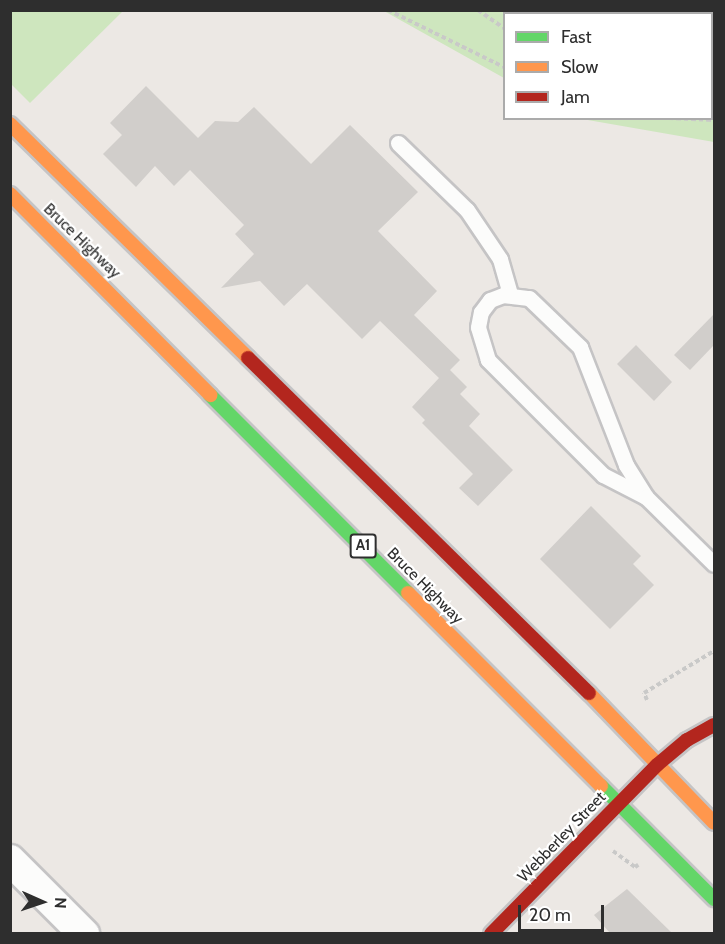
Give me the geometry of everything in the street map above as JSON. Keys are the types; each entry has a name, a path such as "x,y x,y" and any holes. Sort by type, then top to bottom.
{"main road":[{"name":"Bruce Highway","path":"10,124 714,824"},
{"name":"Bruce Highway","path":"10,194 714,899"},
{"name":"Webberley Street","path":"490,933 657,765 687,740 714,725"}],"street":[{"path":"10,860 84,933"}],"lane":[{"path":"398,143 467,210 500,259 510,295"},
{"path":"646,497 603,475 488,360 480,344 481,312 490,300 510,295 529,298 580,347 626,465 646,497 714,564"}],"path":[{"path":"388,10 503,67"},
{"path":"478,10 503,27"},
{"path":"647,700 644,693 714,651"},
{"path":"606,846 635,867 641,862"}],"green space":[{"path":"10,11 123,11 30,103 11,84"},
{"path":"384,11 714,11 714,142 588,120 713,120 713,12 503,12 503,77"}],"building":[{"path":"146,86 198,138 215,121 238,122 254,107 311,164 350,125 418,192 378,231 437,291 414,315 460,360 450,370 467,387 460,394 480,414 469,426 513,470 478,506 459,488 473,474 422,423 425,420 412,407 439,378 380,321 362,339 307,284 284,306 260,281 221,288 254,254 235,234 244,225 190,170 174,186 155,166 136,187 103,154 122,135 110,123"},
{"path":"714,314 714,345 690,370 674,355"},
{"path":"636,345 672,382 654,401 617,364"},
{"path":"591,506 641,556 633,564 654,585 610,629 540,559"},
{"path":"627,889 672,933 610,933 594,915"}],"traffic: fast":[{"path":"210,395 408,593"},
{"path":"601,786 714,899"}],"traffic: slow":[{"path":"10,124 248,358"},
{"path":"10,194 210,395"},
{"path":"408,593 601,786"},
{"path":"589,693 714,823"}],"traffic: jam":[{"path":"248,358 589,693"},
{"path":"491,934 657,765 687,740 714,725"}]}
